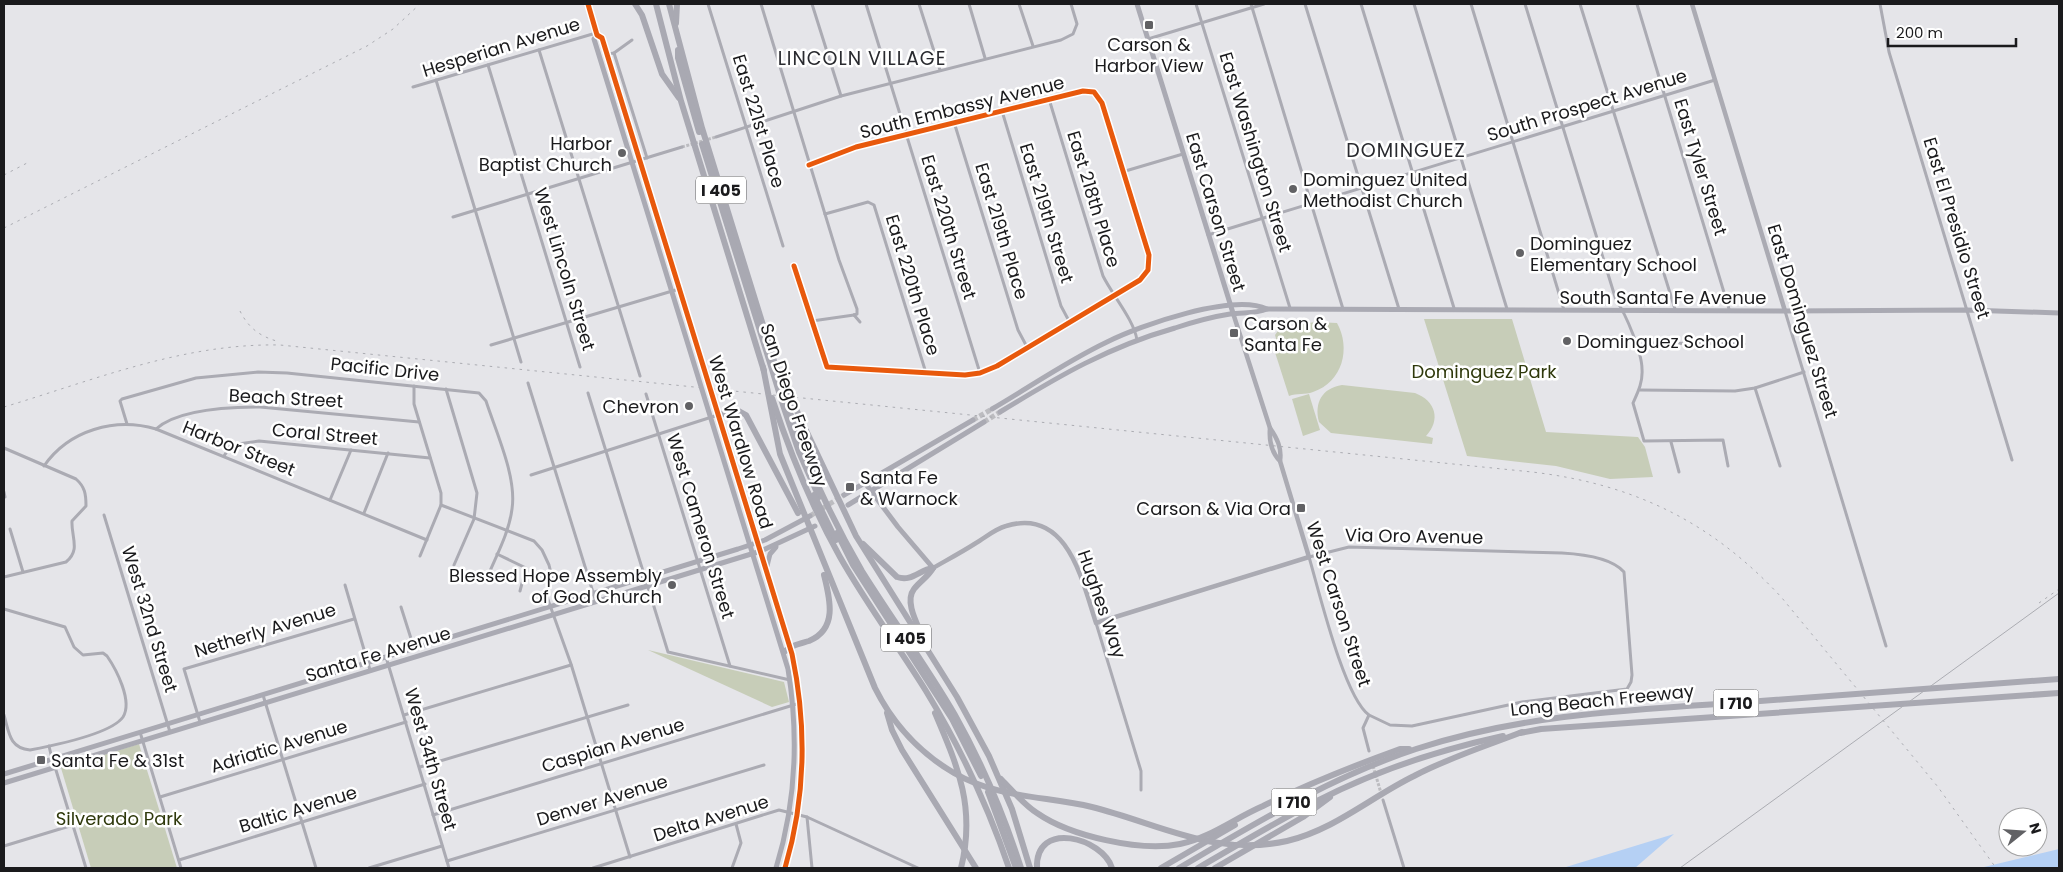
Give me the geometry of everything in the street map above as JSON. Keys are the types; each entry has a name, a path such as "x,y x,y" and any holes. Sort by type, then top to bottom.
{"highway":[{"path":"635,4 644,21 662,74 681,101"},
{"name":"San Diego Freeway","path":"656,4 681,101 763,368 774,382 800,476 831,541 950,733 976,785 1009,868"},
{"name":"San Diego Freeway","path":"669,4 678,44 776,364 774,382"},
{"path":"675,31 677,4"},
{"path":"678,44 678,58 682,74 774,382"},
{"path":"677,87 686,98 782,408 806,477 842,551 942,708 978,776 1015,868"},
{"path":"782,408 780,454 796,502"},
{"path":"782,408 856,536 960,702 998,775 1018,825 1030,868"},
{"name":"San Diego Freeway","path":"782,408 842,534 862,570 947,702 975,753 1002,815 1021,868"},
{"path":"718,415 737,410 746,415 812,528 815,545 885,707 892,730 902,750 975,867"},
{"path":"856,536 896,578 909,578 924,569 932,568"},
{"path":"784,652 790,646 815,638 823,631 829,620 831,601 820,555"},
{"path":"926,649 911,607 910,597 914,589 929,575 932,568"},
{"name":"Long Beach Freeway","path":"1179,868 1320,788 1415,749 1501,726 1586,713 2059,679"},
{"path":"925,690 954,757 964,789 967,830 961,868"},
{"name":"Long Beach Freeway","path":"1198,868 1341,789 1428,756 1522,732 2059,693"},
{"path":"885,707 912,740 930,757 974,783 1006,793 1094,808 1200,841 1226,845 1259,845 1289,840 1332,824 1415,775 1522,732"},
{"path":"998,775 1030,808 1048,820 1100,838 1140,846 1168,846 1186,842 1213,832 1274,801 1356,765 1400,749 1415,749"},
{"path":"1215,868 1303,818 1341,789"},
{"path":"1161,868 1274,801"},
{"path":"1037,868 1041,848 1050,840 1059,838 1078,842 1098,850 1106,857 1112,868"}],"main road":[{"path":"588,4 597,34"},
{"name":"East Carson Street","path":"1137,4 1233,313"},
{"name":"West Wardlow Road","path":"776,868 789,812 795,762 793,705 784,652 594,39 597,34 602,38 790,646 801,703 803,763 797,814 784,868"},
{"name":"South Santa Fe Avenue","path":"992,409 1086,354 1135,330 1197,311 1230,305 1258,305 1268,309"},
{"name":"South Santa Fe Avenue","path":"1000,412 1094,357 1137,340 1174,328 1233,313 1258,313 1268,309 1967,310 2059,313"},
{"path":"844,495 973,420"},
{"path":"848,505 984,422"},
{"path":"865,483 932,568"},
{"path":"758,542 810,516"},
{"path":"761,551 812,528"},
{"name":"Santa Fe Avenue","path":"4,774 758,542"},
{"path":"766,569 770,554 779,544"},
{"name":"Santa Fe Avenue","path":"4,783 761,551"},
{"path":"414,648 417,656"},
{"path":"55,767 58,761 80,754 83,750"},
{"path":"52,759 55,767"},
{"path":"34,774 48,766 52,759"}],"street":[{"name":"East 221st Place","path":"708,4 783,246"},
{"path":"760,4 839,260 857,309 854,315"},
{"path":"812,4 841,96"},
{"name":"East 220th Street","path":"866,4 980,373"},
{"path":"919,4 940,70"},
{"path":"969,4 986,58"},
{"path":"1019,4 1033,46"},
{"path":"716,137 890,82 1061,40 1073,34 1077,24 1071,4"},
{"name":"East Washington Street","path":"1196,4 1290,308"},
{"path":"1148,39 1251,6 1264,4"},
{"path":"1305,4 1399,309"},
{"path":"1361,4 1454,308"},
{"path":"1414,4 1507,309"},
{"path":"1471,4 1564,310"},
{"path":"1525,4 1616,300 1628,320 1642,368 1640,390 1633,403 1644,441 1723,440 1728,466"},
{"path":"1580,4 1612,112 1675,309"},
{"name":"East Tyler Street","path":"1638,4 1729,309"},
{"name":"East Dominguez Street","path":"1692,4 1886,646"},
{"name":"East El Presidio Street","path":"1880,4 1889,52 2012,460"},
{"path":"1251,6 1343,309"},
{"name":"Hesperian Avenue","path":"413,87 597,34"},
{"path":"607,54 614,53 632,40"},
{"path":"539,50 640,376"},
{"path":"614,53 647,158"},
{"name":"West Lincoln Street","path":"488,65 580,367"},
{"path":"436,80 522,362"},
{"name":"South Prospect Avenue","path":"1208,235 1716,80"},
{"name":"South Embassy Avenue","path":"809,165 856,147 1083,91 1094,92 1102,102 1122,172"},
{"name":"East 218th Place","path":"1049,99 1103,276 1113,296 1135,330"},
{"name":"East 219th Street","path":"1002,111 1061,306 1069,321"},
{"name":"East 219th Place","path":"954,122 1018,330 1027,347"},
{"path":"452,217 682,147"},
{"path":"794,266 827,367 965,376 980,373 997,366 1143,277 1149,266 1149,255 1122,172 1183,154"},
{"name":"East 220th Place","path":"826,214 868,202 874,206 926,372"},
{"path":"491,345 679,289"},
{"name":"East Carson Street","path":"1233,313 1270,428"},
{"path":"812,321 854,315"},
{"path":"854,315 860,322"},
{"path":"1135,330 1137,340"},
{"path":"1636,348 1653,343 1744,344"},
{"path":"1640,390 1734,391 1755,388 1804,372"},
{"name":"Pacific Drive","path":"127,424 120,401 122,399 196,378 227,373 287,373 479,393 486,401 511,480 512,510 506,531 487,578"},
{"path":"528,383 596,602"},
{"path":"414,386 414,404 441,493 441,505 420,556"},
{"path":"1755,388 1780,466"},
{"path":"446,389 477,489 474,518 454,565"},
{"path":"588,392 668,652 790,680"},
{"name":"West Cameron Street","path":"646,394 730,666"},
{"name":"Beach Street","path":"156,429 174,419 214,409 236,407 260,407 419,422"},
{"path":"532,475 711,419 718,415"},
{"name":"Harbor Street","path":"44,466 52,455 71,440 96,428 127,424 156,429 427,540"},
{"name":"West Carson Street","path":"1270,428 1269,437 1274,456 1280,461 1346,680 1358,705 1369,715"},
{"name":"Coral Street","path":"224,456 231,446 259,441 430,458"},
{"path":"1671,442 1679,472"},
{"path":"4,448 76,479 83,486 86,506 72,521 75,547 72,557 66,562 4,577"},
{"path":"330,500 351,450"},
{"path":"364,514 388,454"},
{"path":"4,492 6,497"},
{"path":"441,505 534,541 542,550 552,577 546,597 555,614 630,857"},
{"name":"West 32nd Street","path":"104,515 170,732"},
{"name":"Hughes Way","path":"932,568 1006,526 1028,524 1052,532 1071,553 1096,623 1141,771 1141,790"},
{"path":"10,529 23,572"},
{"name":"Via Oro Avenue","path":"1096,623 1347,547 1562,552 1590,557 1621,568 1625,576 1632,675 1627,689 1522,702 1412,726 1390,724 1369,715"},
{"path":"497,554 526,568 520,591"},
{"path":"345,585 370,671"},
{"path":"401,606 414,648"},
{"path":"4,608 65,627 77,652 87,656 103,653 107,656 121,684 126,707 123,716 115,724 30,750 20,749 12,744 4,715"},
{"name":"Netherly Avenue","path":"198,714 184,669 319,627 354,619"},
{"name":"West 34th Street","path":"386,657 449,868"},
{"path":"404,715 571,664"},
{"path":"263,694 316,868"},
{"name":"Caspian Avenue","path":"433,815 801,703"},
{"path":"420,768 628,705"},
{"path":"198,714 200,722"},
{"path":"1369,715 1364,728 1369,751"},
{"name":"Adriatic Avenue","path":"160,797 406,722"},
{"path":"140,732 181,868"},
{"path":"48,746 52,759"},
{"name":"Denver Avenue","path":"447,862 764,765"},
{"path":"55,767 86,868"},
{"name":"Baltic Avenue","path":"179,860 425,784"},
{"path":"1383,800 1404,868"},
{"name":"Delta Avenue","path":"593,868 780,810 807,817 918,868"},
{"path":"807,817 812,868"},
{"path":"732,868 741,843 736,824"},
{"path":"4,846 73,825"},
{"path":"369,868 442,846"}],"green space":[{"name":"Dominguez Park","path":"1424,319 1512,319 1546,432 1638,437 1645,447 1653,477 1610,479 1556,466 1467,456"},
{"path":"1315,322 1337,323 1343,343 1342,363 1331,381 1323,387 1310,393 1289,396 1272,343 1277,342 1275,335 1280,328"},
{"path":"1342,385 1415,393 1422,396 1432,406 1434,412 1434,424 1426,436 1433,438 1432,444 1331,433 1319,422 1319,403 1329,389"},
{"path":"1309,394 1320,430 1303,436 1292,399"},
{"path":"648,650 784,682 789,702 772,707"},
{"name":"Silverado Park","path":"139,744 177,868 91,868 61,768"}],"water":[{"path":"1674,834 1635,868 1563,868 1566,867"},
{"path":"2059,849 2059,868 1980,868 2026,857 2048,857 2048,852"}],"tunnel":[{"path":"682,147 716,137"},
{"path":"973,420 992,409"},
{"path":"984,422 1000,412"},
{"path":"810,516 844,495"},
{"path":"1373,766 1381,793"}],"tram line":[{"path":"1680,868 2059,593"}],"railway":[{"path":"4,228 367,46 393,29 420,4"},
{"path":"4,175 29,162"},
{"path":"240,311 247,323 256,331 267,338 280,342"},
{"path":"4,407 106,375 174,357 244,346 280,345 1532,472 1604,486 1637,497 1669,511 1699,528 1728,548 1755,571 1782,598 1938,787 1996,868"},
{"path":"2039,603 2059,589"}],"cycle path":[{"path":"588,4 597,35 602,38 792,654 800,708 802,761 797,815 785,868"},
{"path":"794,266 827,367 965,375 980,373 997,366 1140,280 1148,270 1149,255 1102,103 1094,92 1083,91 856,147 809,165"}],"place":[{"name":"Carson & Harbor View","path":"1149,25"},
{"name":"Harbor Baptist Church","path":"622,153"},
{"name":"Dominguez United Methodist Church","path":"1293,189"},
{"name":"Dominguez Elementary School","path":"1520,253"},
{"name":"Carson & Santa Fe","path":"1234,333"},
{"name":"Dominguez School","path":"1567,341"},
{"name":"Chevron","path":"689,406"},
{"name":"Santa Fe & Warnock","path":"850,487"},
{"name":"Carson & Via Ora","path":"1301,508"},
{"name":"Blessed Hope Assembly of God Church","path":"672,585"},
{"name":"Santa Fe & 31st","path":"41,760"}],"district":[{"name":"LINCOLN VILLAGE","path":"862,58"},
{"name":"DOMINGUEZ","path":"1406,150"}]}
